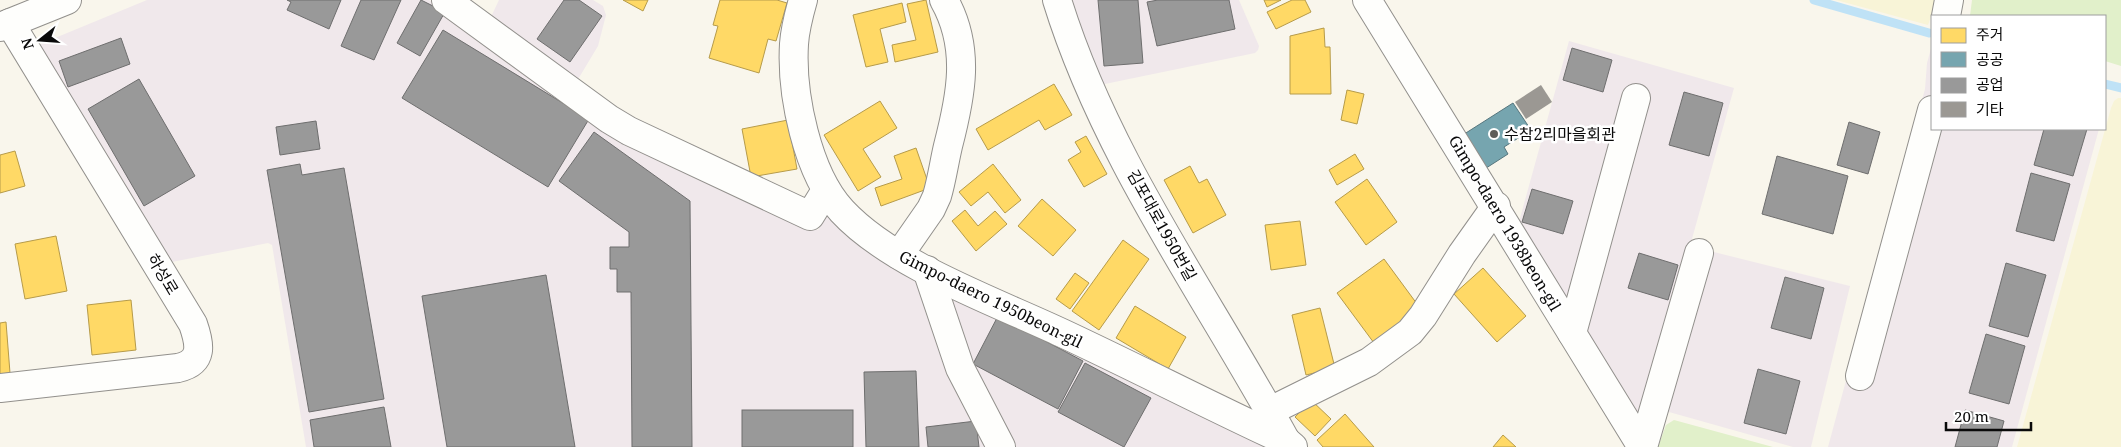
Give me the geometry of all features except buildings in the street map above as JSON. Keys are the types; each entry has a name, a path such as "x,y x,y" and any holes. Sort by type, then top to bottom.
{"street":[{"path":"8,15 67,0"},
{"path":"446,0 608,119 629,130 810,216 826,190"},
{"name":"Gimpo-daero 1950beon-gil","path":"803,0 794,42 794,75 813,165 826,190 841,210 865,232 899,255 927,270 1073,338 1289,444"},
{"path":"899,255 931,209 937,196 959,104 962,59 958,34 944,0"},
{"name":"김포대로1950번길","path":"1057,0 1079,63 1135,178 1170,242 1289,444"},
{"name":"Gimpo-daero 1938beon-gil","path":"1367,0 1496,206 1642,447"},
{"path":"1946,15 1949,0"},
{"name":"하성로","path":"0,388 178,368 188,366 194,360 198,351 198,338 193,324 8,15"},
{"path":"1572,333 1636,98"},
{"path":"1860,376 1931,114"},
{"path":"1270,411 1369,362 1410,332 1424,316 1462,254 1496,206"},
{"path":"1642,447 1699,253"},
{"path":"927,270 960,368 1001,447"}],"shaded area":[{"path":"147,0 429,0 734,191 818,230 827,216 832,215 1272,447 306,447 272,245 268,243 172,262 168,260 38,45"},
{"path":"499,0 593,0 603,6 606,15 598,46 574,86 489,21"},
{"path":"1067,0 1239,0 1259,46 1258,50 1255,53 1100,85"},
{"path":"1836,0 1937,0 1928,25"},
{"path":"1569,41 1734,88 1690,246 1850,286 1811,447 1793,447 1669,412 1660,425 1651,447 1517,229"},
{"path":"1931,49 1931,130 2099,130 2012,447 1828,447 1925,89 1927,63"},
{"path":"2121,98 2121,447 2017,447 2111,108 2114,101"}],"green space":[{"path":"1972,0 2121,0 2121,66 2106,61 2106,15 1970,15"},
{"path":"1674,420 1773,447 1658,447 1666,425"}],"waterway":[{"path":"1814,0 1929,33"},
{"path":"2106,84 2121,88"}],"place":[{"name":"수참2리마을회관","path":"1494,134"}]}
